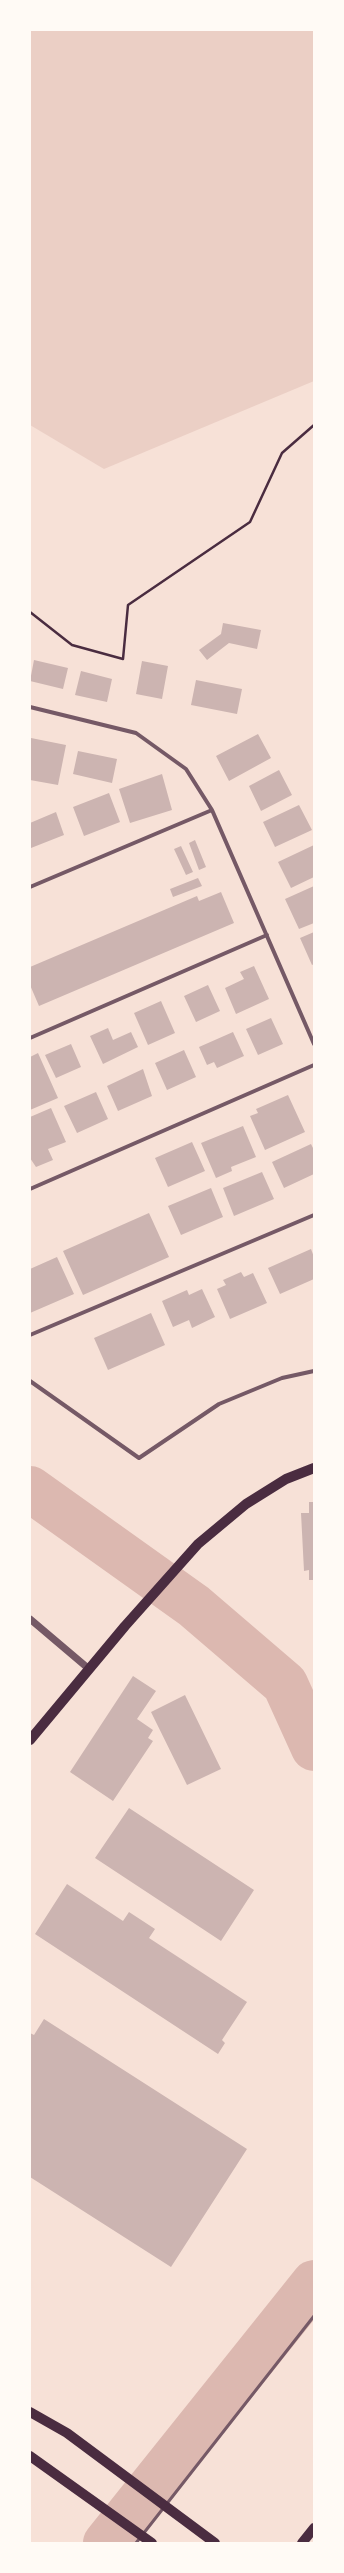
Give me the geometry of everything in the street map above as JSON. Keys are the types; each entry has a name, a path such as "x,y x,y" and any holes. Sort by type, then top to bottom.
{"main road":[{"path":"30,1740 125,1626 198,1544 246,1504 286,1480 314,1468"},
{"path":"30,2412 67,2433 215,2543"},
{"path":"30,2456 152,2543"},
{"path":"302,2543 314,2528"}],"street":[{"path":"30,707 136,733 186,769 212,810 314,1044"},
{"path":"30,887 212,810"},
{"path":"30,1038 267,935"},
{"path":"30,1189 314,1065"},
{"path":"30,1335 314,1215"},
{"path":"30,1381 139,1458 219,1404 282,1378 314,1370"},
{"path":"30,1619 89,1669"}],"lane":[{"path":"136,2543 314,2316"}],"path":[{"path":"30,612 72,644 123,659 128,605 250,522 282,453 314,425"}],"shaded area":[{"path":"30,30 314,30 314,381 104,469 30,425"}],"building":[{"path":"223,623 261,630 257,649 229,643 207,660 199,650 221,634"},
{"path":"34,660 68,668 63,689 30,681"},
{"path":"142,661 168,666 162,699 136,694"},
{"path":"81,671 112,679 107,702 75,695"},
{"path":"196,680 242,689 237,714 191,705"},
{"path":"258,734 271,758 229,781 216,756"},
{"path":"31,738 66,745 58,785 30,780"},
{"path":"78,751 117,759 112,783 73,774"},
{"path":"279,770 292,795 261,811 249,786"},
{"path":"162,774 172,810 130,823 119,789"},
{"path":"109,793 120,822 84,836 73,807"},
{"path":"299,805 312,830 275,847 263,822"},
{"path":"56,812 64,835 31,848 30,823"},
{"path":"195,840 206,867 199,870 189,843"},
{"path":"314,845 314,877 291,888 278,862"},
{"path":"181,846 193,872 186,875 174,849"},
{"path":"198,878 202,886 173,897 170,889"},
{"path":"314,886 314,923 299,929 285,899"},
{"path":"221,892 234,923 39,1006 30,985 30,967 197,896 199,901"},
{"path":"314,932 314,964 312,965 300,938"},
{"path":"254,966 269,999 236,1014 225,988 244,979 240,972"},
{"path":"208,985 220,1011 196,1022 184,996"},
{"path":"161,1001 175,1033 148,1045 134,1013"},
{"path":"271,1018 283,1044 258,1055 246,1029"},
{"path":"108,1028 113,1040 131,1032 138,1047 103,1064 90,1036"},
{"path":"233,1032 244,1056 217,1068 214,1062 207,1065 199,1047"},
{"path":"71,1044 81,1067 56,1078 45,1055"},
{"path":"184,1050 196,1077 167,1090 155,1063"},
{"path":"38,1053 58,1098 30,1110 30,1057"},
{"path":"143,1069 152,1096 118,1111 107,1086"},
{"path":"96,1092 108,1119 77,1133 64,1106"},
{"path":"288,1095 305,1132 265,1150 250,1116 258,1113 256,1109"},
{"path":"51,1108 66,1142 48,1149 53,1160 36,1167 30,1158 30,1117"},
{"path":"243,1126 256,1157 231,1167 232,1171 216,1178 201,1143"},
{"path":"192,1142 205,1171 168,1187 155,1158"},
{"path":"311,1144 314,1150 314,1174 284,1188 272,1162"},
{"path":"262,1172 274,1199 234,1216 223,1188"},
{"path":"211,1188 223,1217 181,1235 168,1206"},
{"path":"149,1213 169,1257 83,1295 63,1251"},
{"path":"311,1249 314,1257 314,1279 280,1294 268,1268"},
{"path":"57,1257 74,1294 30,1313 30,1269"},
{"path":"241,1272 244,1277 253,1273 267,1303 230,1319 217,1289 226,1285 223,1280"},
{"path":"202,1289 215,1317 192,1328 189,1320 173,1327 162,1301 187,1290 189,1295"},
{"path":"151,1313 165,1345 108,1370 94,1338"},
{"path":"309,1502 314,1502 314,1580 309,1580 309,1570 304,1571 301,1513 309,1513"},
{"path":"133,1676 156,1691 137,1719 153,1730 148,1738 153,1741 113,1801 70,1772"},
{"path":"185,1695 221,1769 187,1785 151,1712"},
{"path":"129,1808 254,1890 221,1941 95,1858"},
{"path":"67,1884 123,1921 129,1912 155,1929 149,1938 247,2002 222,2040 225,2043 218,2054 35,1934"},
{"path":"44,2019 247,2149 171,2267 30,2177 30,2033 34,2035"}],"waterway":[{"path":"30,1489 194,1606 285,1684 314,1748"},
{"path":"106,2543 314,2283"}]}
